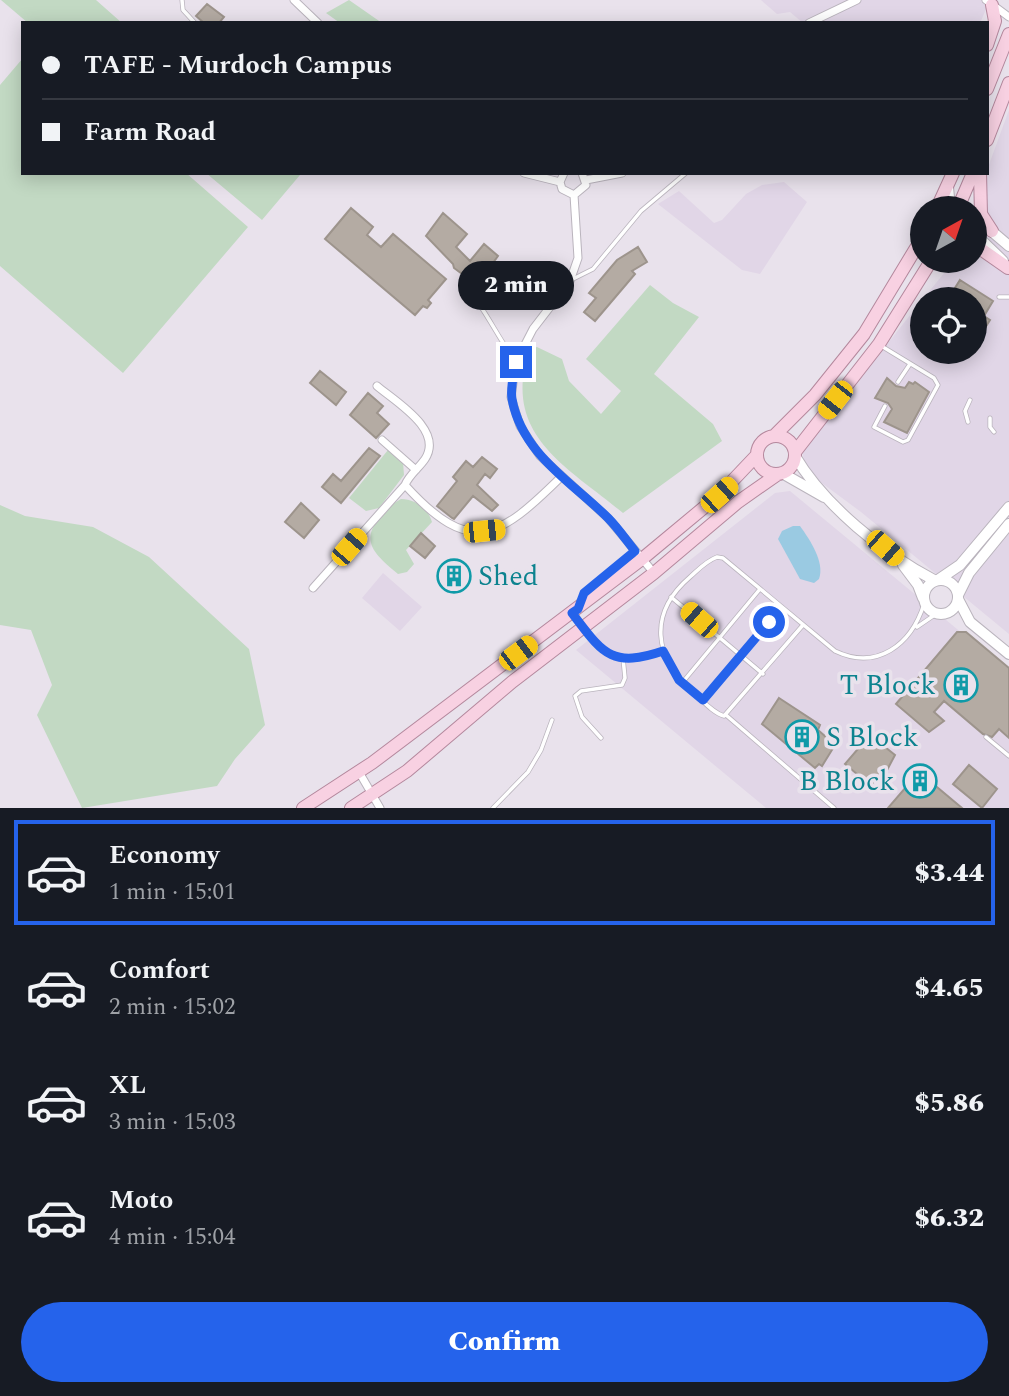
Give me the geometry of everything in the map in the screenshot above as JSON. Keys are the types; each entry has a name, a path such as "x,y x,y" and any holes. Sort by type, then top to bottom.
{"main road":[{"path":"989,2 995,21 989,39"},
{"path":"989,84 1009,34"},
{"path":"989,135 1009,83"},
{"path":"963,196 973,175"},
{"path":"980,175 981,214 992,231"},
{"path":"943,196 951,178"},
{"path":"987,253 1009,268"},
{"path":"303,808 359,772 575,611 639,555 719,495 757,456 760,445 774,436 815,395 864,334 910,260"},
{"path":"351,808 407,771 512,682 654,573 738,502 792,466 795,454 879,344 923,273"},
{"path":"864,334 879,344"},
{"path":"774,436 785,438 795,454"},
{"path":"757,456 766,472 780,474"}],"street":[{"path":"294,0 316,21"},
{"path":"813,21 857,0"},
{"path":"989,2 1009,17"},
{"path":"532,175 560,182 566,193 574,195 583,190 584,177 603,175"},
{"path":"560,182 563,175"},
{"path":"950,196 951,178"},
{"path":"574,195 578,258 570,281 533,329 516,362 511,397 520,426 540,456 608,519 654,573"},
{"path":"987,227 1009,246"},
{"path":"987,246 1009,268"},
{"path":"313,588 427,457 430,442 423,425 377,386"},
{"path":"382,440 416,470"},
{"path":"795,454 829,500"},
{"path":"780,474 829,500 900,561 918,585 924,601 939,614 971,622"},
{"path":"405,485 448,525 469,533 498,530 522,515 561,477"},
{"path":"924,601 925,588 960,565 1009,507"},
{"path":"939,614 951,611 969,573 1009,524"},
{"path":"900,561 936,580 950,582 971,622 1009,654"},
{"path":"359,772 380,808"}],"lane":[{"path":"182,0 183,10 193,21"},
{"path":"570,281 593,269 641,211 684,175"},
{"path":"460,284 470,291 499,340 516,362"},
{"path":"999,297 1009,297"},
{"path":"879,344 934,379 938,385 908,440 898,442 874,428 885,406"},
{"path":"898,382 910,364"},
{"path":"968,422 965,411 970,400"},
{"path":"990,418 990,427 994,432"},
{"path":"834,808 726,715 720,715 681,682 663,651 661,623 671,597 677,588 717,557 723,558 835,651 860,660 887,654 915,628 939,614"},
{"path":"681,682 760,589"},
{"path":"671,597 763,674"},
{"path":"915,628 924,601"},
{"path":"703,700 782,607"},
{"path":"575,611 583,627 605,654 623,658 663,651"},
{"path":"726,715 803,625"},
{"path":"601,738 582,717 575,696 582,691 622,685 625,678 623,658"},
{"path":"493,808 528,772 541,750 552,720"},
{"path":"986,737 1009,757"}],"shaded area":[{"path":"761,0 990,0 981,21 801,21 790,12 777,14"},
{"path":"1009,110 1009,634 861,512 807,472 802,452 910,315 910,364 987,364 987,287 933,287 944,273 987,273 987,196 977,196 985,175 989,175 989,164"},
{"path":"784,182 807,202 760,274 742,270 658,204 679,191 714,223 722,220 746,194 762,185"},
{"path":"790,491 1009,672 1009,808 766,808 576,650 775,493"},
{"path":"383,573 422,607 400,631 362,598"}],"green space":[{"path":"1,0 96,0 120,21 26,21"},
{"path":"349,0 379,21 337,21 326,13"},
{"path":"21,60 21,175 188,175 248,227 123,373 0,266 0,85"},
{"path":"208,175 300,175 262,220"},
{"path":"650,285 673,303 699,317 654,374 713,424 722,441 623,513 580,480 544,445 531,426 524,404 523,379 530,349 537,347 562,359 569,381 601,414 621,391 586,359"},
{"path":"388,450 403,462 404,475 379,508 366,511 349,498"},
{"path":"401,499 420,505 432,522 406,550 414,564 407,572 398,574 376,553 370,539 375,523"},
{"path":"0,505 25,516 93,527 149,557 249,649 265,725 235,759 217,786 82,808 37,715 52,685 31,630 0,625"}],"water":[{"path":"800,526 818,558 819,579 814,583 800,579 778,539 782,531"}],"building":[{"path":"207,4 224,17 221,21 202,21 196,16"},
{"path":"351,208 373,227 367,235 381,247 393,234 446,279 428,300 431,303 427,308 423,306 415,315 325,239"},
{"path":"443,213 467,234 456,247 470,261 484,244 498,256 477,285 454,268 426,236"},
{"path":"638,247 647,262 632,271 635,274 595,321 584,312 596,298 589,293 617,260"},
{"path":"960,280 971,287 956,287"},
{"path":"987,297 993,301 987,311"},
{"path":"320,371 346,392 336,405 310,383"},
{"path":"887,378 896,386 905,388 909,382 915,382 929,392 907,433 884,422 892,409 888,403 875,398"},
{"path":"368,393 383,406 377,413 389,424 376,438 350,415"},
{"path":"369,448 380,456 341,503 322,487 333,474 341,481"},
{"path":"482,457 497,469 490,478 485,474 477,485 498,505 492,511 473,496 454,519 437,506 457,481 453,477 466,461 473,467"},
{"path":"301,503 319,520 304,538 285,522"},
{"path":"421,533 435,546 425,558 410,546"},
{"name":"Shed","path":"457,565 464,572 451,586 444,580"},
{"name":"T Block","path":"957,632 966,632 1009,668 1009,738 999,729 992,737 983,734 944,701 934,712 944,721 929,732 896,704"},
{"name":"S Block","path":"779,698 820,725 818,730 835,745 822,766 819,764 815,768 762,724"},
{"path":"870,735 895,755 886,772 870,785 845,764"},
{"path":"969,765 997,789 982,808 953,784"},
{"name":"B Block","path":"919,772 962,808 888,808"}],"place":[{"name":"Shed","path":"454,576"},
{"name":"T Block","path":"961,685"},
{"name":"S Block","path":"802,737"},
{"name":"B Block","path":"920,781"}],"route":[{"path":"516,362 511,397 520,426 529,441 556,473 608,519 635,551 584,593 578,609 572,613 597,646 605,654 623,658 663,651 668,665 679,680 703,700 769,622"}]}
